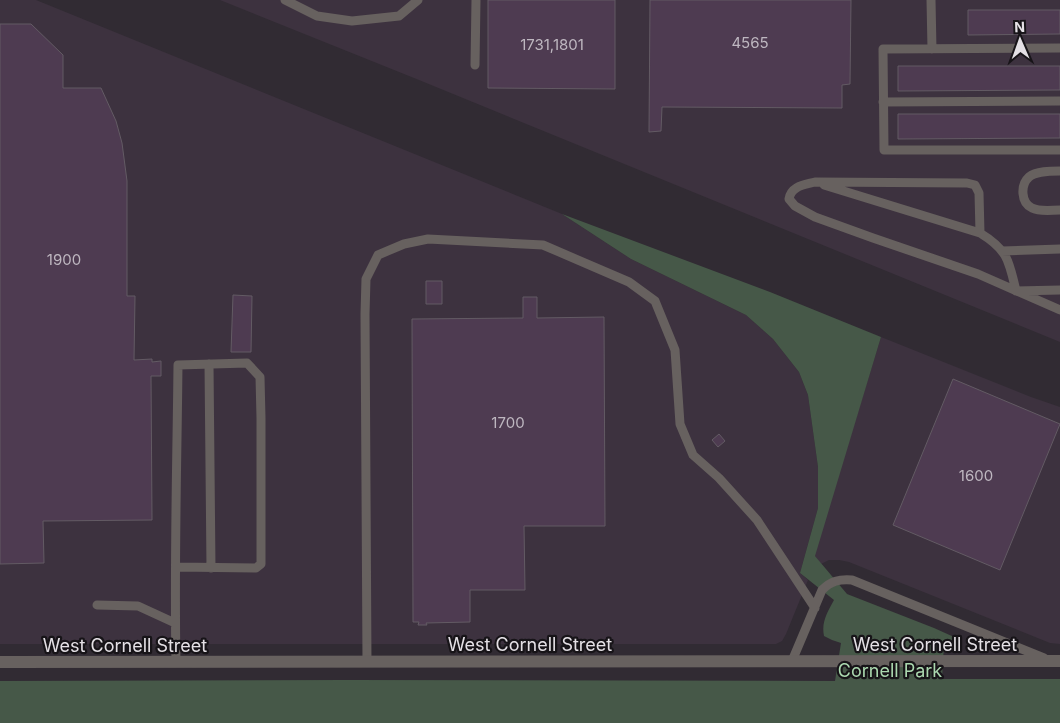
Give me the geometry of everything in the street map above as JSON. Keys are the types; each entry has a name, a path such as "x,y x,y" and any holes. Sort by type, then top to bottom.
{"street":[{"name":"West Cornell Street","path":"0,662 1055,661"}],"lane":[{"path":"286,0 317,16 352,21 399,16 418,0"},
{"path":"476,0 476,65"},
{"path":"931,0 932,49"},
{"path":"1060,48 883,49 884,150 1060,150"},
{"path":"883,102 1060,101"},
{"path":"1060,171 1035,173 1028,177 1024,185 1023,194 1025,202 1032,208 1060,210"},
{"path":"815,182 980,233 994,241 1002,250 1010,266 1016,291"},
{"path":"980,233 979,193 975,185 967,183 815,182 796,187 790,193 789,199 795,206 815,217 978,274 1060,310"},
{"path":"367,662 366,279 378,255 404,244 428,239 543,245 629,282 655,301 676,350 680,424 693,455 719,478 757,520 815,608"},
{"path":"1002,250 1060,249"},
{"path":"1016,291 1060,290"},
{"path":"176,567 256,568 261,564 260,377 247,363 178,366 175,623 176,662"},
{"path":"210,364 211,568"},
{"path":"792,661 822,590 834,581 842,579 852,580 1055,661"},
{"path":"97,605 138,606 175,623"}],"shaded area":[{"path":"0,0 36,0 562,214 631,259 746,315 773,339 799,372 808,395 818,467 818,508 800,573 808,580 782,641 776,644 0,644"},
{"path":"220,0 1060,0 1060,342 419,80"},
{"path":"881,337 1060,407 1060,644 1050,643 849,562 829,560 821,564 814,555"}],"green space":[{"name":"Cornell Park","path":"562,214 770,292 881,337 815,556 847,594 954,637 957,642 944,644 942,679 1060,679 1060,723 0,723 0,681 835,681 841,643 824,636 823,631 826,617 834,600 800,573 818,508 818,467 808,395 799,372 773,339 746,315 631,259"}],"building":[{"path":"488,0 615,0 615,89 488,88"},
{"path":"650,0 851,0 850,84 842,85 842,108 662,107 661,131 649,132"},
{"path":"968,10 1060,10 1060,34 968,35"},
{"path":"0,24 31,24 63,55 63,88 101,88 116,121 122,143 127,181 127,296 135,296 134,360 152,359 152,362 161,361 161,376 151,376 152,520 43,521 44,563 0,564"},
{"path":"898,66 1060,66 1060,90 898,91"},
{"path":"898,114 1060,114 1060,138 898,139"},
{"path":"426,281 442,281 442,304 426,304"},
{"path":"233,295 252,296 251,352 231,352"},
{"path":"523,297 537,297 537,318 604,317 605,526 524,526 525,590 470,590 470,622 426,623 427,625 418,625 419,622 413,622 412,319 523,318"},
{"path":"953,379 1060,424 1000,570 893,525"},
{"path":"719,434 725,441 718,447 712,440"}]}
